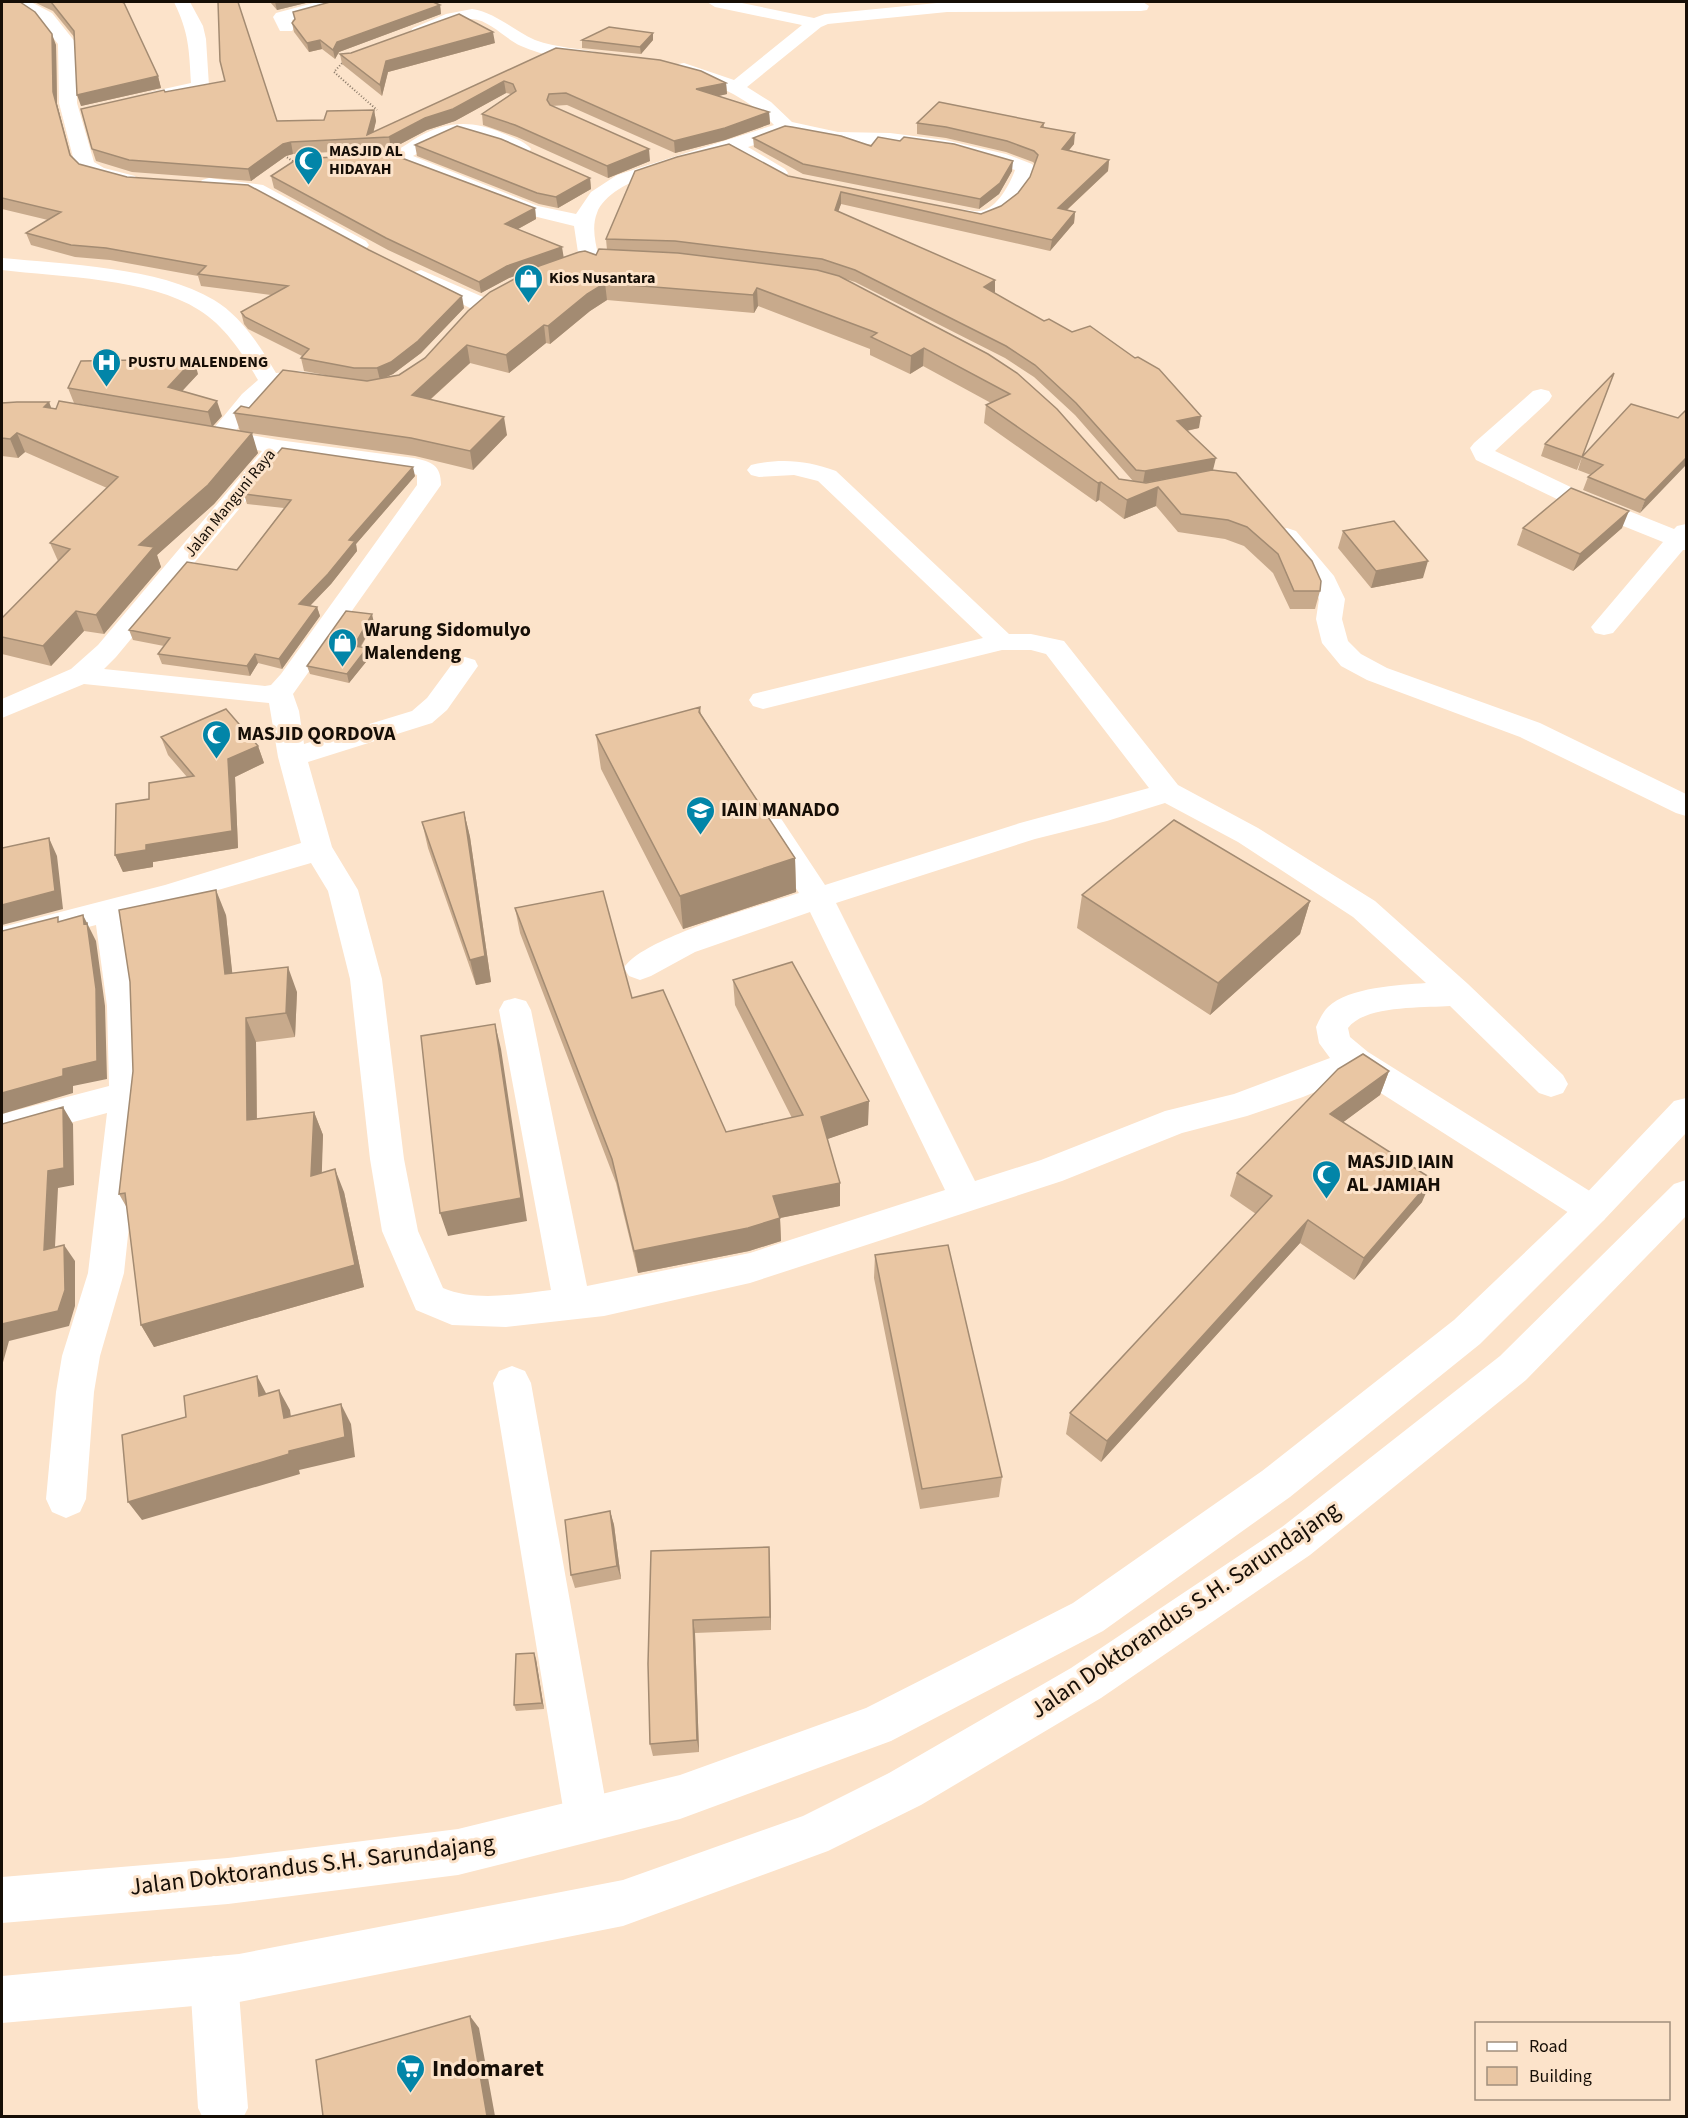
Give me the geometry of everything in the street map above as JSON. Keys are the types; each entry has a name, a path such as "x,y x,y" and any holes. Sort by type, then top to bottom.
{"main road":[{"path":"20,2 46,17 67,43 67,88 71,116 85,165 105,175 142,182"},
{"path":"136,101 200,86 197,39 194,26 182,2"},
{"path":"286,27 282,17 334,2"},
{"path":"446,2 465,15"},
{"path":"715,2 815,23"},
{"path":"736,87 815,23 830,18 947,8 1141,6"},
{"path":"346,58 465,15 487,17 518,38 553,51 616,58"},
{"path":"663,64 692,70 736,87 760,101 787,128"},
{"path":"71,116 92,111"},
{"path":"396,157 446,131 461,128 489,112"},
{"path":"461,128 493,137 533,154"},
{"path":"591,261 582,232 583,222 597,196 608,187 674,162 787,128 840,138 897,138 928,143 1000,158 1026,168 1003,205 991,214 980,217 942,210"},
{"path":"733,146 774,171 796,181"},
{"path":"651,151 674,162"},
{"path":"256,189 286,157"},
{"path":"345,160 396,157 532,210 583,222"},
{"path":"587,177 608,187"},
{"path":"188,184 256,189 380,256"},
{"path":"2,264 151,285 194,298 206,304 236,330 252,350 270,381"},
{"path":"407,269 483,306"},
{"path":"220,435 270,381 306,379 339,386"},
{"path":"1541,396 1482,448 1484,455 1570,496 1684,538 1604,627"},
{"name":"Jalan Manguni Raya","path":"2,709 81,675 106,651 278,447 189,431"},
{"path":"278,447 414,465 425,470 430,480 429,485 291,680 282,702 292,752 317,848 343,890 366,980 387,1160 400,1231 429,1299 452,1309 495,1311 634,1294 750,1268 1050,1171 1177,1120 1235,1107 1291,1088 1356,1060"},
{"path":"759,470 790,466 813,470 827,476 1002,642"},
{"path":"1269,515 1321,576 1332,599 1329,619 1335,643 1352,660 1377,674 1530,730 1686,806"},
{"path":"763,700 1002,642 1031,642 1055,647 1168,792 1248,835 1364,909 1457,993 1551,1084"},
{"path":"292,752 422,717 437,704 465,666"},
{"path":"81,675 265,695 282,702"},
{"path":"640,968 684,944 818,898 1030,830 1107,811 1168,792"},
{"path":"755,802 818,898 967,1199"},
{"path":"2,938 109,911 302,855 317,848"},
{"path":"66,1499 75,1392 81,1356 106,1273 126,1095 123,1006 109,911"},
{"path":"1457,993 1385,1000 1359,1005 1341,1014 1332,1027 1335,1043 1356,1060 1593,1210"},
{"path":"515,1010 572,1303"},
{"path":"2,1127 126,1095"},
{"name":"Jalan Doktorandus S.H. Sarundajang","path":"2,1900 228,1881 458,1852 680,1797 876,1726 1088,1617 1276,1484 1467,1332 1593,1210 1686,1111"},
{"name":"Jalan Doktorandus S.H. Sarundajang","path":"2,2000 239,1978 623,1903 812,1835 905,1789 1086,1683 1296,1541 1513,1368 1686,1194"},
{"path":"512,1383 587,1820"},
{"path":"214,1980 224,2114"}],"path":[{"path":"346,58 334,72 376,110"}],"building":[{"path":"2,2 20,2 35,12 52,34 53,92 70,155 79,164 127,177 248,185 369,250 462,296 418,341 391,362 377,368 354,368 301,358 309,349 245,317 241,312 288,286 198,274 206,266 106,248 71,245 26,233 61,212 2,198"},
{"path":"51,2 124,3 158,76 77,95 74,31"},
{"path":"218,2 238,2 277,121 324,120 327,111 374,110 367,135 556,48 660,60 701,71 726,83 696,89 769,112 725,128 674,141 566,93 549,94 547,100 550,105 649,149 607,166 515,125 482,114 516,91 513,84 504,81 453,109 425,118 389,137 291,142 283,144 248,169 129,160 92,149 81,109 164,90 165,92 225,81 220,61"},
{"path":"330,2 433,2 440,5 337,42 333,50 320,40 307,43 292,23 295,19 293,12"},
{"path":"459,14 493,32 386,61 380,85 340,54 351,53"},
{"path":"609,27 653,33 640,47 582,40"},
{"path":"939,102 1044,123 1041,127 1075,133 1062,149 1109,160 1058,208 1075,212 1052,240 841,192 835,210 995,280 984,287 1044,321 1049,319 1072,332 1090,326 1135,358 1138,357 1159,369 1201,416 1177,421 1216,458 1145,471 1136,470 1076,403 1035,365 1006,346 855,270 822,259 675,241 606,239 635,171 677,157 729,144 788,176 981,214 1001,206 1018,193 1030,177 1038,155 1034,151 1007,141 917,123"},
{"path":"457,126 501,139 590,178 556,197 537,193 415,145"},
{"path":"785,126 841,136 871,146 878,137 900,141 904,137 954,144 1013,161 1000,183 980,199 803,164 753,138"},
{"path":"391,154 535,208 505,224 562,247 507,266 479,282 386,238 271,176 297,159"},
{"path":"599,249 678,253 817,270 839,276 988,354 1017,373 1057,409 1119,479 1146,483 1212,470 1236,473 1312,561 1321,581 1320,591 1294,591 1278,554 1247,527 1228,520 1181,514 1158,487 1127,500 1101,482 1098,483 986,405 1010,394 924,348 911,356 871,337 877,333 757,288 753,295 605,283 587,294 548,326 544,325 506,355 467,345 412,395 504,417 470,451 411,438 234,413 241,406 249,408 283,370 367,381 399,375 425,358 468,311 490,292 539,266 579,252 585,251 596,255"},
{"path":"194,359 168,387 217,401 208,412 68,388 81,361"},
{"path":"1614,373 1582,457 1545,444"},
{"path":"59,401 252,433 208,485 139,545 154,547 96,615 76,611 43,646 2,637 2,618 70,549 50,543 118,477 17,433 10,439 2,438 2,403 49,402 44,407 56,409"},
{"path":"1631,404 1678,418 1686,410 1686,458 1645,500 1588,477 1603,465 1582,457"},
{"path":"282,448 413,467 349,540 355,541 328,574 299,604 317,607 279,659 255,654 247,666 158,654 170,638 129,630 187,562 237,570 291,500 244,494"},
{"path":"1571,488 1629,511 1580,554 1523,528"},
{"path":"1394,521 1428,561 1376,571 1343,531"},
{"path":"346,611 372,614 354,646 367,648 347,674 307,666"},
{"name":"IAIN MANADO","path":"700,707 699,712 795,858 680,896 596,735"},
{"path":"226,709 258,746 228,759 232,831 146,845 146,850 115,855 116,804 149,799 149,783 194,776 161,737"},
{"path":"464,812 485,956 470,960 422,822"},
{"path":"1174,820 1310,901 1218,983 1082,895"},
{"path":"49,838 55,891 2,905 2,848"},
{"path":"216,890 225,974 288,967 286,1013 246,1018 247,1120 314,1112 311,1176 335,1169 355,1265 141,1325 125,1193 119,1194 133,1071 130,982 119,910"},
{"path":"603,891 632,998 663,990 726,1132 803,1115 733,980 792,962 869,1101 821,1117 840,1183 773,1196 780,1218 748,1228 634,1251 612,1159 515,908"},
{"path":"83,915 84,924 87,923 96,989 97,1061 63,1069 63,1076 2,1093 2,931 58,917 58,922"},
{"path":"495,1024 521,1198 440,1213 421,1036"},
{"path":"1363,1054 1389,1071 1330,1114 1432,1179 1364,1258 1308,1220 1107,1441 1070,1413 1272,1196 1237,1173 1338,1069"},
{"path":"63,1107 64,1168 48,1171 44,1250 64,1245 65,1290 58,1311 2,1324 2,1124"},
{"path":"948,1245 1002,1477 922,1489 875,1255"},
{"path":"257,1376 259,1396 279,1390 284,1418 341,1404 345,1437 289,1451 289,1454 128,1502 122,1435 186,1417 184,1396"},
{"path":"610,1511 617,1566 571,1575 565,1520"},
{"path":"769,1547 770,1617 693,1620 697,1740 650,1744 648,1664 651,1551"},
{"path":"534,1653 542,1703 514,1705 516,1654"},
{"name":"Indomaret","path":"470,2016 487,2116 323,2116 316,2060"}],"place":[{"name":"MASJID AL HIDAYAH","path":"308,186"},
{"name":"Kios Nusantara","path":"528,304"},
{"name":"PUSTU MALENDENG","path":"107,388"},
{"name":"Warung Sidomulyo Malendeng","path":"343,668"},
{"name":"MASJID QORDOVA","path":"216,760"},
{"name":"IAIN MANADO","path":"700,836"},
{"name":"MASJID IAIN AL JAMIAH","path":"1326,1200"},
{"name":"Indomaret","path":"411,2094"}]}
